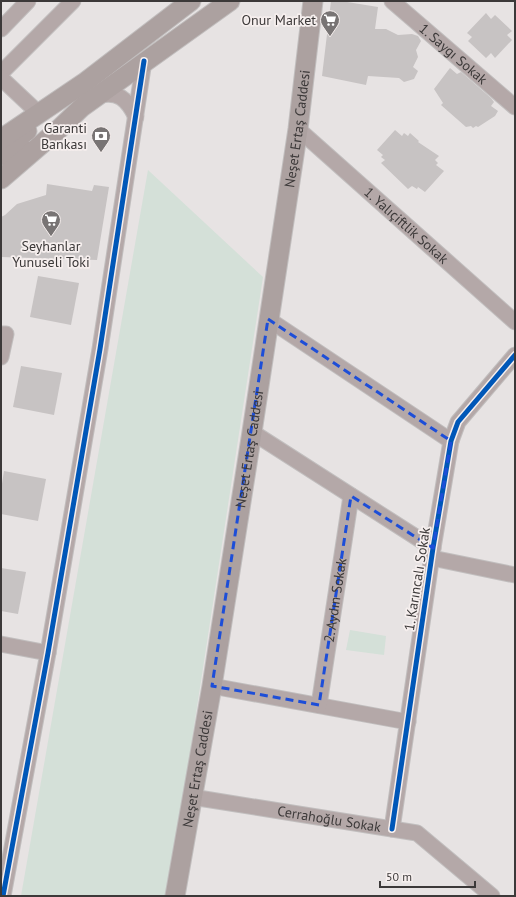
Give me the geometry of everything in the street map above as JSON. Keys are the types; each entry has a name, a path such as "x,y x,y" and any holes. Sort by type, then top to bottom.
{"main road":[{"path":"1,139 122,55 191,1"},
{"path":"4,176 59,129 82,107 144,61 230,1"},
{"name":"Neşet Ertaş Caddesi","path":"175,896 212,686 252,432 298,129 313,1"},
{"path":"32,151 13,157 6,156 16,139 47,118 70,98 79,86"}],"street":[{"path":"1,29 28,1"},
{"path":"1,73 73,1"},
{"name":"1. Saygı Sokak","path":"392,1 515,107"},
{"path":"3,896 48,653 99,357 144,61"},
{"path":"1,78 34,109"},
{"path":"97,96 108,93 122,98 132,108 136,118"},
{"name":"1. Yalıçiftlik Sokak","path":"298,129 515,322"},
{"path":"268,319 451,441"},
{"path":"1,334 6,334 1,357"},
{"name":"1. Karıncalı Sokak","path":"392,829 432,553 451,441 458,422 515,355"},
{"path":"252,432 351,496 432,553 515,575"},
{"name":"2. Aydın Sokak","path":"319,705 351,496"},
{"path":"1,644 48,653"},
{"path":"212,686 408,722"},
{"name":"Cerrahoğlu Sokak","path":"192,797 417,832 492,896"}],"highlighted area":[{"path":"268,319 451,441 433,548 351,496 319,705 212,686"}],"shaded area":[{"path":"148,170 263,277 168,896 21,896"},
{"path":"350,630 386,636 384,655 346,650"}],"building":[{"path":"331,1 341,1 378,7 375,29 386,29 398,35 412,34 418,36 421,41 416,50 418,57 413,67 418,71 414,79 404,82 399,78 368,76 366,85 322,76"},
{"path":"486,13 491,19 495,15 512,31 507,35 512,40 495,58 491,53 486,58 468,41 472,37 467,33"},
{"path":"450,68 457,74 461,72 491,98 494,102 491,106 498,111 495,116 478,127 466,127 441,105 443,103 434,89"},
{"path":"395,130 402,136 404,133 408,136 410,133 419,141 418,142 439,156 435,160 438,163 436,165 444,171 425,192 418,187 417,189 412,186 408,189 381,163 385,160 381,157 383,155 377,150"},
{"name":"Seyhanlar Yunuseli Toki","path":"47,184 92,191 94,185 109,187 97,260 1,257 1,217 17,204 46,195"},
{"path":"38,276 79,283 71,325 30,317"},
{"path":"21,366 62,373 54,415 13,407"},
{"path":"4,471 46,479 38,521 1,514 1,490"},
{"path":"1,568 26,572 18,614 1,611"}],"cycle path":[{"path":"3,896 48,653 100,349 144,61"},
{"path":"392,829 433,548 451,441 458,422 515,355"}],"place":[{"name":"Onur Market","path":"330,37"},
{"name":"Garanti Bankası","path":"101,153"},
{"name":"Seyhanlar Yunuseli Toki","path":"51,237"}]}
